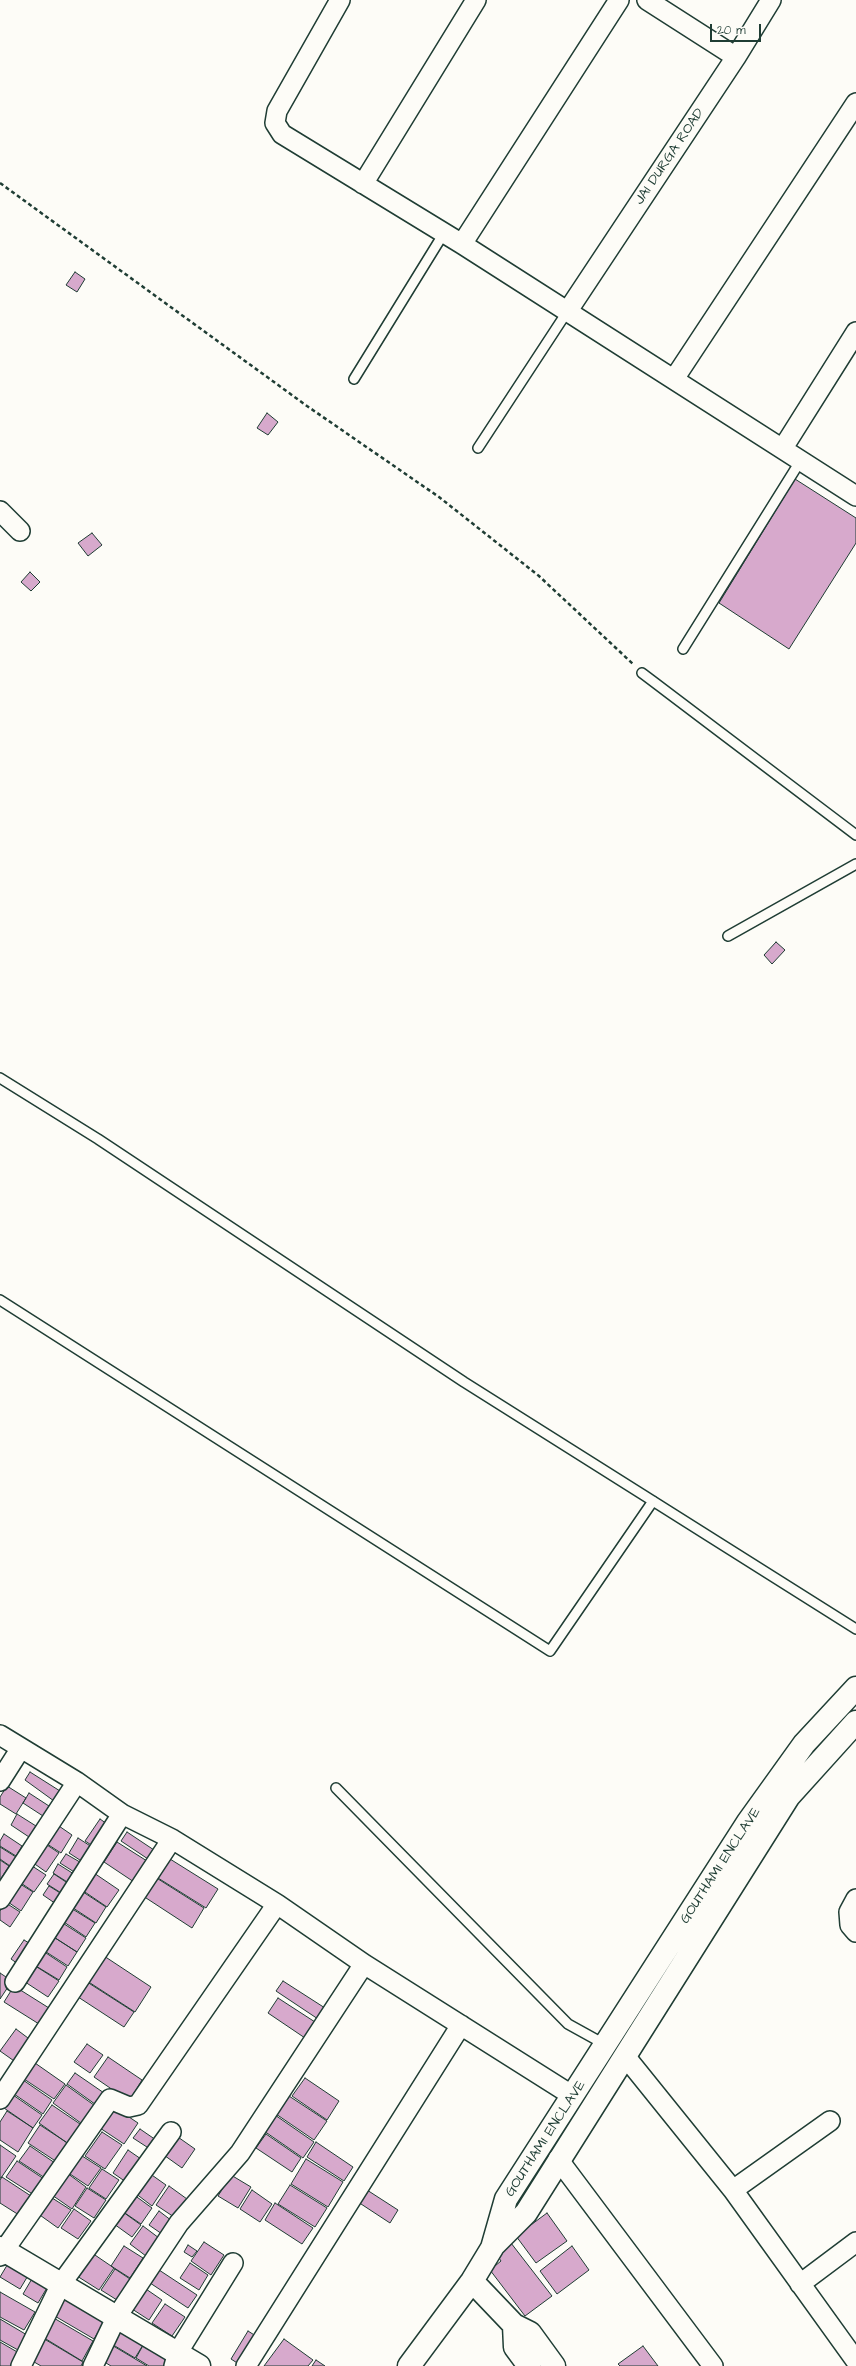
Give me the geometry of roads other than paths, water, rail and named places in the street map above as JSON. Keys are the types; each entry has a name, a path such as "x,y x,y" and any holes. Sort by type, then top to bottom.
{"street":[{"path":"340,0 277,111 275,123 282,134 462,244 566,312 783,448 856,496"},
{"path":"363,184 476,0"},
{"path":"462,244 618,0"},
{"path":"647,0 736,57"},
{"name":"JAI DURGA ROAD","path":"566,312 736,57 771,0"},
{"path":"674,379 854,111"},
{"path":"783,448 856,332"},
{"path":"0,511 20,531"},
{"name":"GOUTHAMI ENCLAVE","path":"492,2248 506,2199 748,1822 804,1744 856,1688"},
{"name":"GOUTHAMI ENCLAVE","path":"492,2248 526,2213 558,2160 789,1796 856,1722"},
{"path":"0,1735 78,1782 122,1814 172,1839 277,1904 364,1964 573,2096"},
{"path":"0,1781 21,1748"},
{"path":"0,1899 78,1782"},
{"path":"15,1982 122,1814"},
{"path":"0,2099 172,1839"},
{"path":"856,1899 849,1912 850,1925 856,1932"},
{"path":"199,2366 176,2359 116,2318 61,2284 1,2251 110,2099 129,2107 138,2105 277,1904"},
{"path":"93,2366 116,2318 179,2223 240,2153 364,1964"},
{"path":"246,2366 462,2025"},
{"path":"625,2056 733,2190 856,2361"},
{"path":"733,2190 830,2120"},
{"path":"21,2366 61,2284 171,2132"},
{"path":"558,2160 713,2366"},
{"path":"800,2284 856,2242"},
{"path":"409,2366 472,2281 492,2248"},
{"path":"176,2359 233,2263"},
{"path":"472,2281 514,2325 530,2333 554,2366"},
{"path":"514,2325 515,2347 529,2366"}],"lane":[{"path":"354,379 444,233"},
{"path":"478,448 566,312"},
{"path":"683,649 801,460"},
{"path":"642,673 856,836"},
{"path":"728,936 856,864"},
{"path":"0,1078 98,1139 464,1382 856,1629"},
{"path":"0,1300 550,1651 653,1500"},
{"path":"336,1788 568,2024 606,2045"}]}
